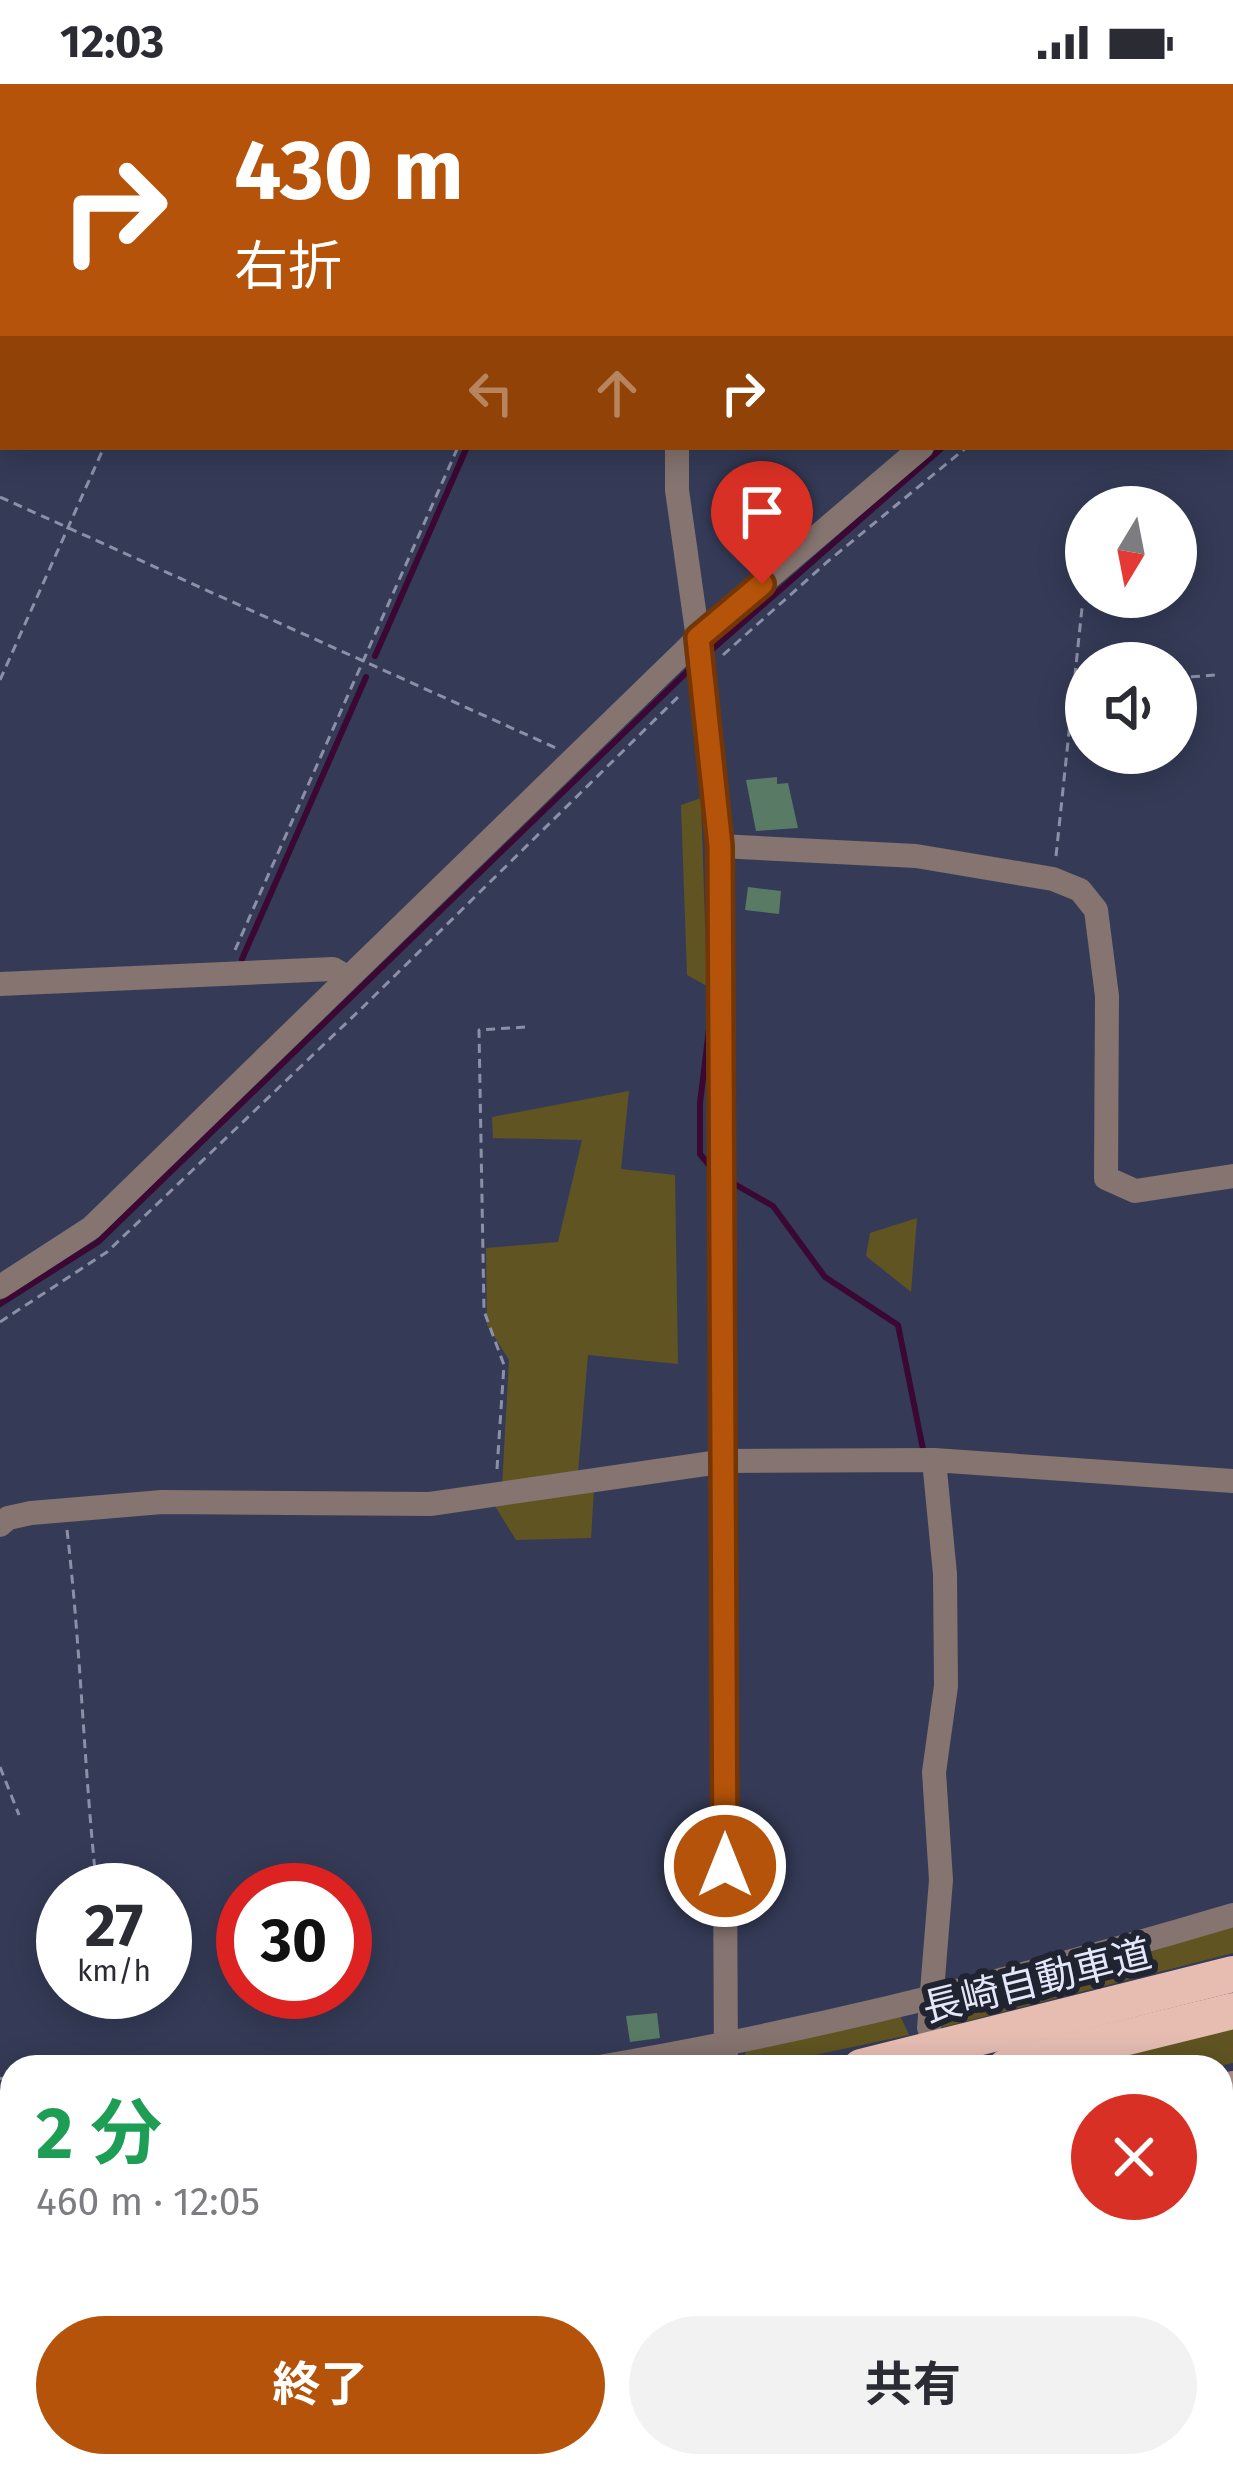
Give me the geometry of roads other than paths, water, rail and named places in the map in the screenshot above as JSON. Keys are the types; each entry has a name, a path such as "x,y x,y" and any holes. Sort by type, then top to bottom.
{"highway":[{"name":"長崎自動車道","path":"909,2055 1233,1974"},
{"name":"長崎自動車道","path":"1055,2055 1233,2011"}],"street":[{"path":"677,450 677,490 703,674 720,846 725,2055"},
{"path":"0,1287 92,1228 698,638 918,450"},
{"path":"720,846 916,856 1053,879 1080,890 1096,910 1107,996 1106,1178 1135,1191 1233,1176"},
{"path":"0,983 333,969 347,977"},
{"path":"925,1460 945,1574 946,1686 934,1772 941,1880 929,2028"},
{"path":"0,1525 31,1513 162,1502 389,1506 726,1462 925,1460 1233,1481"},
{"path":"728,2055 1233,1915"}],"waterway":[{"path":"375,656 466,450"},
{"path":"708,653 940,450"},
{"path":"0,1304 98,1242 693,666"},
{"path":"242,959 366,677"},
{"path":"710,1021 700,1103 700,1154 714,1171"},
{"path":"731,1182 773,1206 825,1277 898,1325 924,1454"}]}
